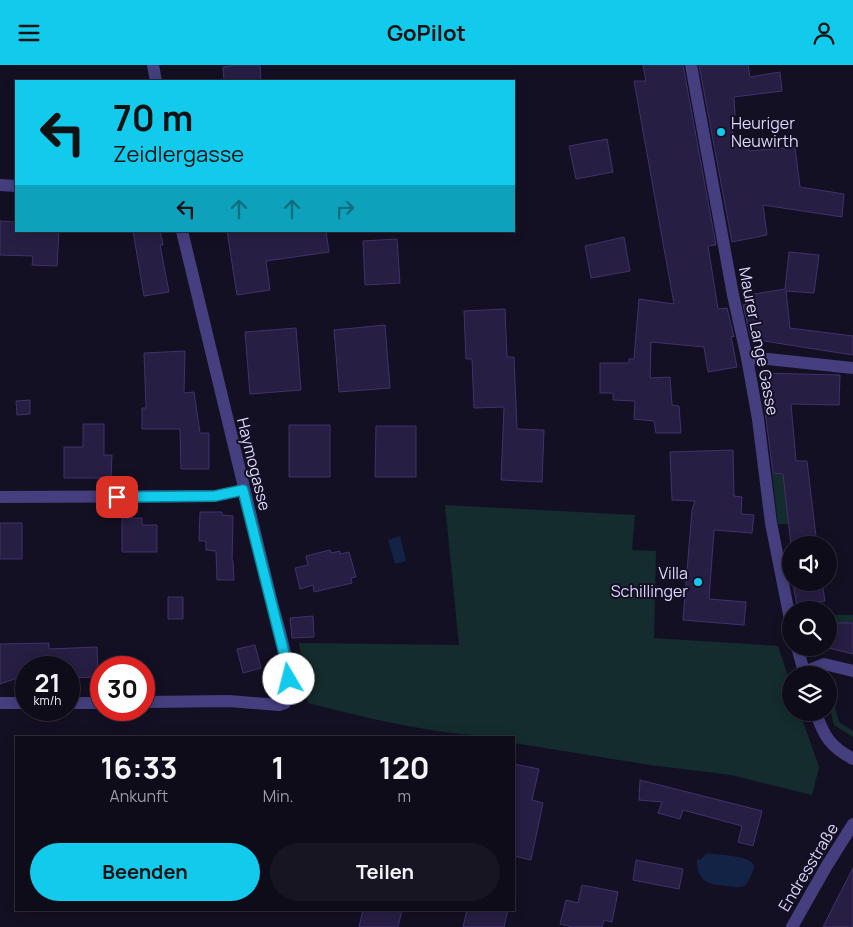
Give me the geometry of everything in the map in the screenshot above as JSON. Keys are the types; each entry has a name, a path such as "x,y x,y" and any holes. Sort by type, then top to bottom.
{"street":[{"path":"154,65 156,80"},
{"name":"Maurer Lange Gasse","path":"692,65 733,295 758,419 771,523 786,601"},
{"path":"0,185 15,186"},
{"name":"Haymogasse","path":"155,702 228,701 271,705 285,703 289,691 285,657 243,490 182,232"},
{"path":"747,358 853,368"},
{"path":"0,497 215,496 243,490"},
{"path":"820,666 824,664 832,666"},
{"path":"837,667 853,671"},
{"path":"0,703 15,703"},
{"path":"819,721 829,741 838,751 853,759"},
{"name":"Endresstraße","path":"792,927 853,824"}],"green space":[{"path":"772,473 783,474 789,524 778,524"},
{"path":"445,505 635,515 632,550 656,551 654,638 778,646 785,666 782,666 782,721 803,721 819,767 812,795 731,775 650,765 515,743 515,736 488,736 436,731 308,703 299,643 459,645"},
{"path":"837,615 853,615 853,623 837,623"},
{"path":"837,715 839,722 853,731 853,737 834,725 833,721 837,721"}],"water":[{"path":"400,536 406,561 395,564 388,540"},
{"path":"707,853 733,856 752,862 753,870 746,885 738,887 726,886 704,880 697,866 697,859 700,860"}],"building":[{"path":"260,65 261,80 224,80 223,67"},
{"path":"643,65 683,65 716,245 708,246 718,309 727,308 734,337 731,336 737,367 708,372 704,347 651,342 650,378 670,377 672,405 679,406 681,433 656,433 654,421 634,419 635,401 613,400 613,393 600,393 600,363 629,363 629,359 634,359 639,299 674,304 634,81 646,81"},
{"path":"699,65 748,65 750,77 780,72 782,91 734,97 735,115 731,121 735,145 748,143 749,151 795,147 800,187 844,194 842,217 763,205 767,235 732,242"},
{"path":"607,139 613,172 576,179 569,146"},
{"path":"0,221 15,222 15,232 59,232 57,266 32,265 33,256 0,255"},
{"path":"133,232 160,232 163,245 160,245 169,292 144,296"},
{"path":"227,232 326,232 329,252 266,261 270,290 237,295"},
{"path":"624,237 630,271 591,278 585,246"},
{"path":"397,239 400,283 365,285 363,241"},
{"path":"789,252 819,255 814,293 786,291 790,328 853,336 853,355 751,339 743,305 749,303 748,295 785,289"},
{"path":"505,309 507,357 514,357 517,429 544,430 542,482 501,480 504,407 474,408 472,359 466,359 464,311"},
{"path":"385,325 390,388 339,392 334,330"},
{"path":"296,328 301,390 250,394 245,332"},
{"path":"185,351 184,393 194,392 200,433 209,433 209,469 181,469 180,429 142,429 142,408 146,408 144,353"},
{"path":"760,373 840,375 839,405 791,404 796,461 807,461 816,536 790,536 783,474 773,473"},
{"path":"30,400 30,414 17,415 16,401"},
{"path":"83,424 104,424 104,455 112,455 111,478 64,478 64,447 83,447"},
{"path":"289,425 330,425 330,477 289,477"},
{"path":"376,426 416,426 416,477 375,477"},
{"path":"733,450 734,496 742,497 741,514 754,515 752,533 714,530 709,599 746,602 744,625 683,620 692,510 695,501 672,500 670,452"},
{"path":"200,512 222,512 222,515 233,516 232,561 234,580 217,580 216,551 206,550 206,541 199,541"},
{"path":"122,518 142,518 142,525 157,525 157,552 122,552"},
{"path":"0,523 22,523 22,559 0,559"},
{"path":"330,550 331,553 340,551 340,554 349,552 356,577 351,578 352,583 314,592 313,585 300,589 295,568 308,565 306,556"},
{"path":"794,591 823,591 825,601 796,601"},
{"path":"168,597 183,597 183,619 168,619"},
{"path":"313,616 314,637 292,638 290,618"},
{"path":"837,623 853,623 853,654 837,650"},
{"path":"49,643 49,649 97,647 97,656 90,656 90,677 80,678 80,656 15,656 15,679 0,684 0,644"},
{"path":"255,645 261,668 243,673 237,649"},
{"path":"515,764 539,769 532,800 543,803 531,860 515,856"},
{"path":"640,780 762,811 753,846 738,842 742,826 683,810 680,819 658,813 662,802 639,800"},
{"path":"636,860 683,869 679,889 633,880"},
{"path":"853,868 853,927 823,927 838,897"},
{"path":"582,885 618,892 612,922 604,920 602,927 573,927 560,924 566,900 578,903"},
{"path":"363,911 402,911 398,927 359,927"},
{"path":"467,911 508,911 504,927 463,927"}],"place":[{"name":"Heuriger Neuwirth","path":"721,132"},
{"name":"Villa Schillinger","path":"698,582"}],"route":[{"path":"117,497 215,496 243,490 289,679"}]}
